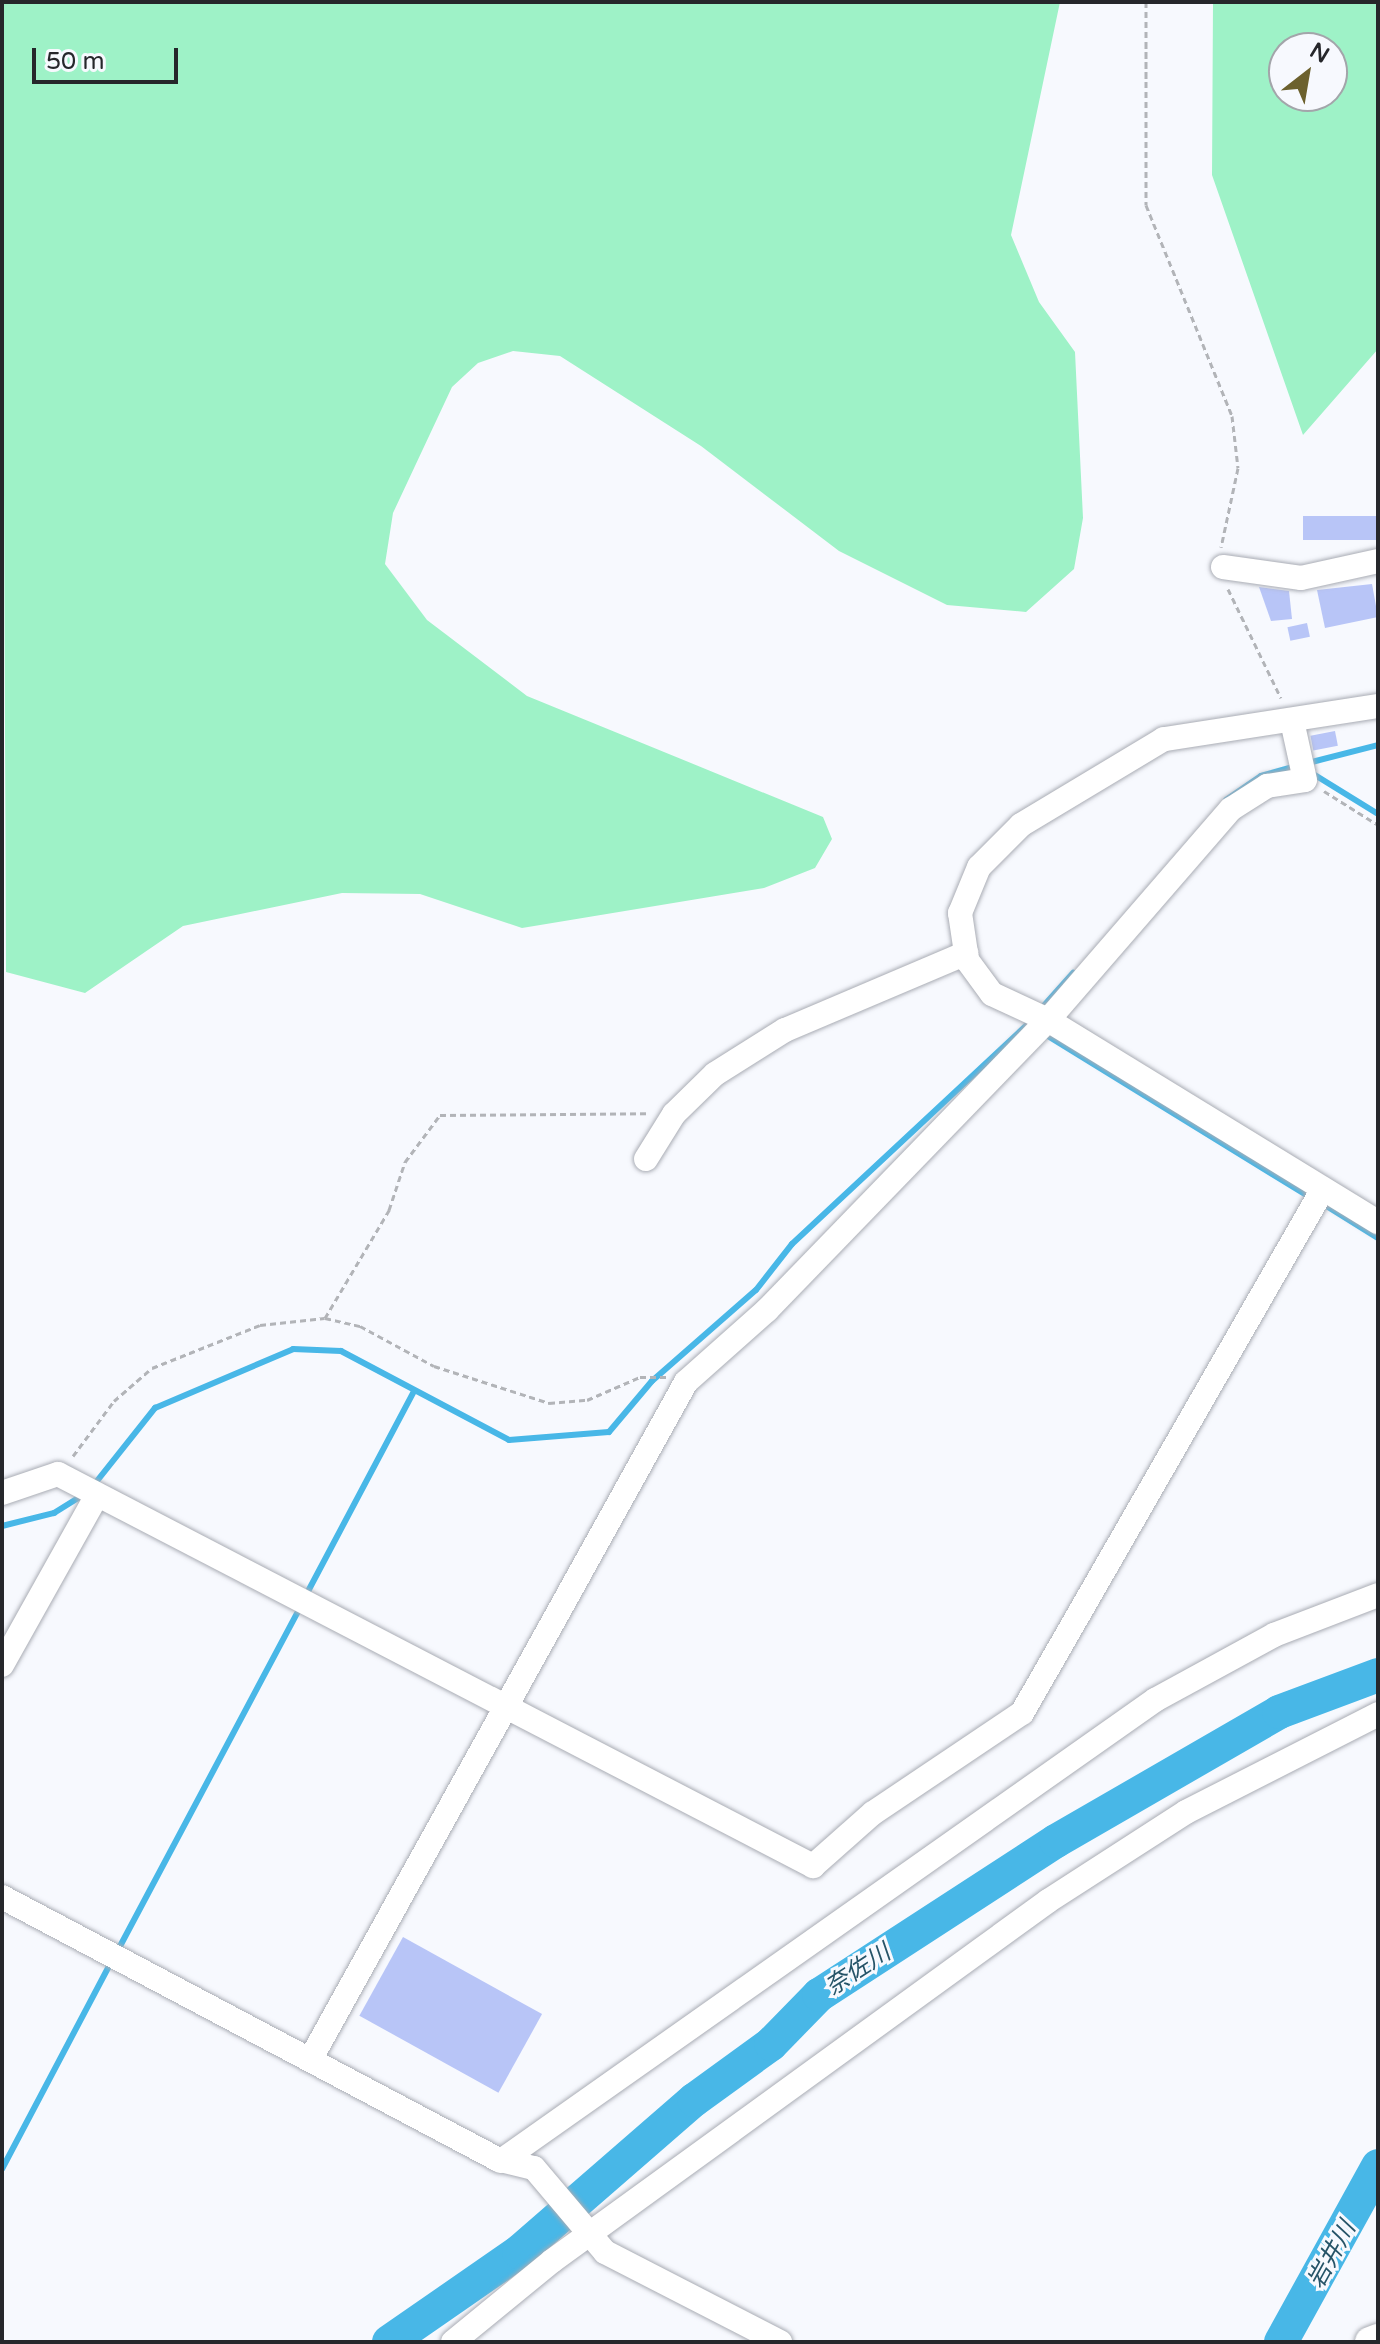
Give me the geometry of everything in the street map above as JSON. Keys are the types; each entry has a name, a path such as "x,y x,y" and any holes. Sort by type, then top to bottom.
{"main road":[{"path":"1370,2342 1378,2339"}],"street":[{"path":"1223,567 1301,578 1378,561"},
{"path":"1378,706 1164,739 1021,825 979,867 960,913 966,953 992,994 1048,1020 1378,1222"},
{"path":"310,2060 686,1382 767,1310 1048,1020 1231,809 1267,786 1305,780 1292,721"},
{"path":"646,1159 674,1114 715,1074 785,1030 966,953"},
{"path":"2,1493 58,1474 96,1497 503,1710 813,1866 873,1813 1022,1713 1323,1189"},
{"path":"2,1665 96,1497"},
{"path":"501,2161 1155,1700 1274,1635 1378,1595"},
{"path":"453,2342 587,2233 1048,1901 1186,1812 1378,1714"},
{"path":"2,1897 501,2161 534,2168 605,2252 780,2342"}],"path":[{"path":"1146,2 1146,205 1232,416 1238,468 1225,509 1223,567 1292,721"},
{"path":"1305,780 1378,825"},
{"path":"325,1318 389,1210 405,1162 440,1115 674,1114"},
{"path":"58,1474 114,1401 152,1368 260,1325 325,1318 360,1326 502,1393 549,1403 587,1400 640,1377 686,1382"}],"green space":[{"path":"2,2 1060,2 1011,235 1039,302 1075,352 1083,518 1074,569 1026,612 947,605 839,551 701,446 560,356 513,351 478,363 452,387 393,513 385,564 427,620 527,696 823,817 832,839 815,868 764,888 522,928 420,894 342,893 183,926 85,993 6,972"},
{"path":"1213,2 1378,2 1378,349 1303,435 1212,175"}],"building":[{"path":"1303,516 1378,516 1378,540 1303,540"},
{"path":"1372,584 1378,617 1325,628 1317,590"},
{"path":"1259,587 1289,591 1292,619 1271,621"},
{"path":"1307,623 1310,637 1290,641 1287,627"},
{"path":"1335,731 1338,746 1313,750 1310,736"},
{"path":"403,1937 542,2014 498,2093 359,2016"}],"waterway":[{"path":"1308,763 1378,745"},
{"path":"1226,800 1261,776 1297,766"},
{"path":"1310,772 1378,814"},
{"path":"1040,1010 1073,973"},
{"path":"93,1486 155,1408 293,1349 341,1351 509,1440 609,1432 652,1381 756,1290 792,1244 1028,1024"},
{"path":"1043,1033 1310,1197"},
{"path":"1320,1202 1378,1238"},
{"path":"305,1597 414,1391"},
{"path":"2,1526 54,1513 85,1494"},
{"path":"118,1950 300,1607"},
{"name":"奈佐川","path":"389,2342 519,2252 694,2100 771,2044 819,1995 1056,1841 1279,1712 1378,1675"},
{"path":"2,2169 112,1960"},
{"name":"岩井川","path":"1281,2342 1378,2166"}]}
